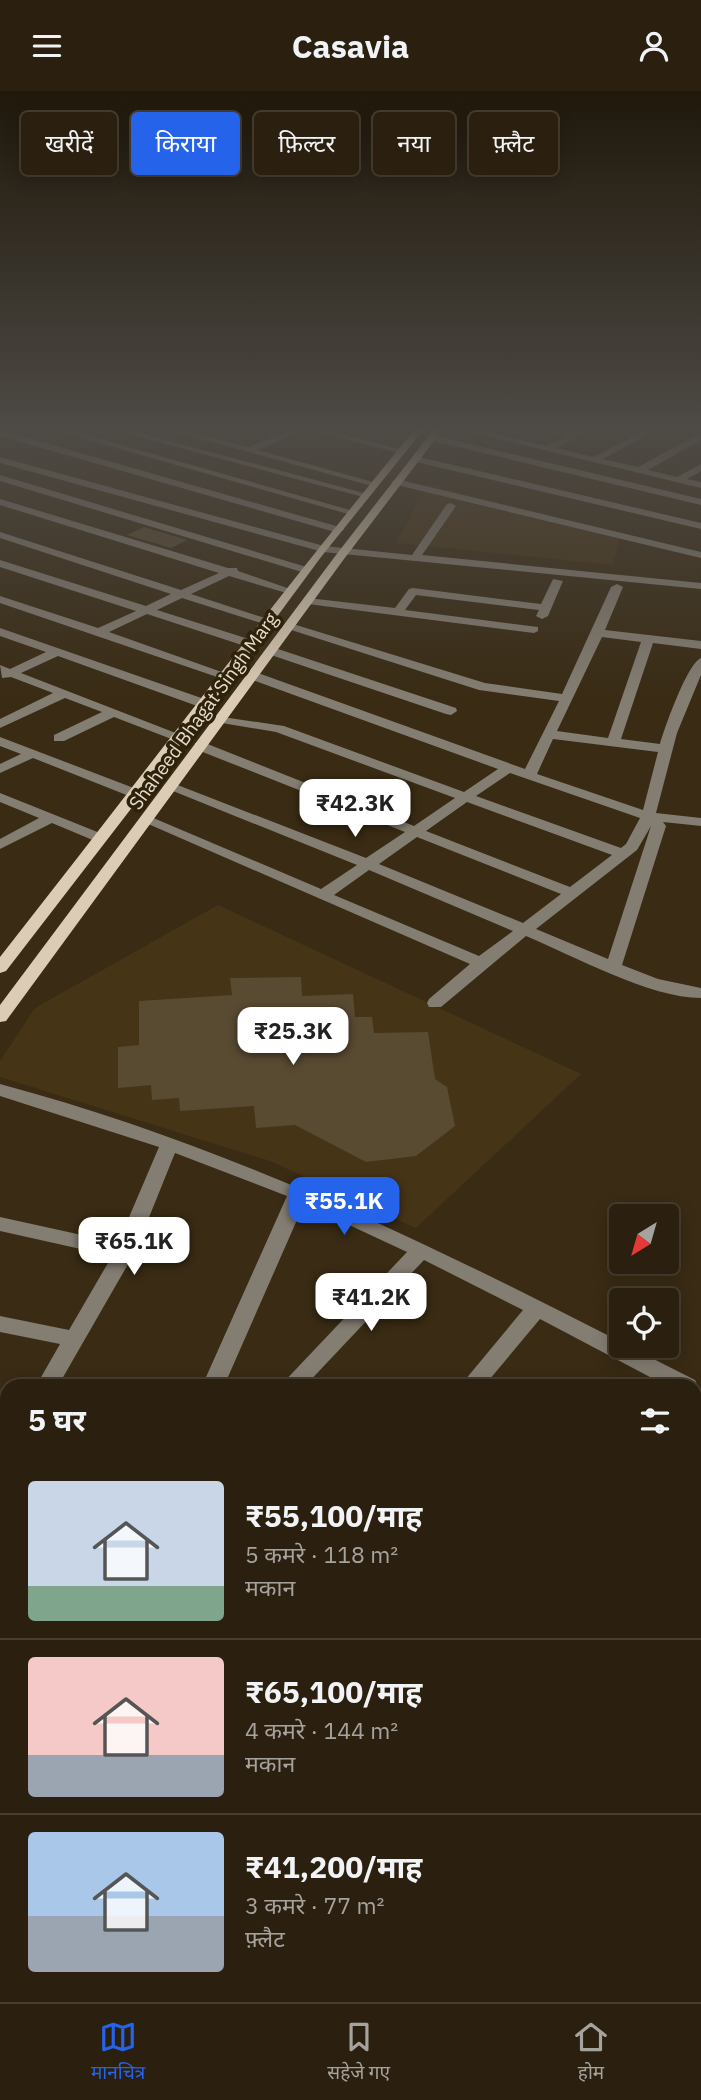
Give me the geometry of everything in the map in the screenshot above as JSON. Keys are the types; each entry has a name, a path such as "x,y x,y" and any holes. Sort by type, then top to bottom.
{"main road":[{"name":"Shaheed Bhagat Singh Marg","path":"0,968 348,518"},
{"name":"Shaheed Bhagat Singh Marg","path":"0,1017 369,518"}],"street":[{"path":"51,518 290,591"},
{"path":"132,518 306,570"},
{"path":"204,518 320,552 416,558 701,586"},
{"path":"297,518 339,530"},
{"path":"416,558 443,518"},
{"path":"548,518 701,555"},
{"path":"664,518 701,527"},
{"path":"0,535 267,622"},
{"path":"343,554 701,596"},
{"path":"100,632 261,557"},
{"path":"0,563 251,644"},
{"path":"308,601 398,612 532,634 557,581"},
{"path":"529,775 598,633 617,587"},
{"path":"398,612 413,591 546,608"},
{"path":"0,599 227,676"},
{"path":"289,626 483,687 567,698"},
{"path":"0,632 205,704"},
{"path":"598,633 701,645"},
{"path":"613,742 648,639"},
{"path":"272,651 451,711"},
{"path":"4,674 57,652"},
{"path":"435,1003 481,963 622,854 642,833 666,749 687,691 701,662"},
{"path":"4,674 64,693 179,737"},
{"path":"254,676 508,768 649,815 701,823"},
{"path":"0,724 64,693"},
{"path":"59,738 113,712"},
{"path":"221,719 279,729 622,854"},
{"path":"549,734 666,749"},
{"path":"0,741 134,793"},
{"path":"200,747 571,893"},
{"path":"0,769 31,754"},
{"path":"323,895 508,768"},
{"path":"170,787 368,864 652,983 690,993 701,993"},
{"path":"0,797 100,838"},
{"path":"613,967 659,827 649,815"},
{"path":"0,845 49,819"},
{"path":"146,820 481,963"},
{"path":"0,1090 170,1143 298,1194 421,1250 673,1379"},
{"path":"51,1379 125,1252 170,1143"},
{"path":"216,1379 298,1194"},
{"path":"0,1224 125,1252"},
{"path":"298,1379 421,1250"},
{"path":"477,1379 536,1309"},
{"path":"0,1324 74,1339"}],"shaded area":[{"path":"409,518 557,518 620,535 613,565 396,543"},
{"path":"218,905 581,1074 416,1228 270,1161 0,1077 0,1061 35,1008"}],"building":[{"path":"144,527 187,540 171,548 127,535"},
{"path":"301,977 302,996 353,994 355,1017 372,1017 374,1033 428,1032 435,1079 447,1087 455,1126 416,1156 366,1162 295,1125 256,1128 254,1106 180,1111 179,1098 152,1100 151,1085 118,1088 118,1047 139,1045 139,1001 232,995 230,978"}]}
